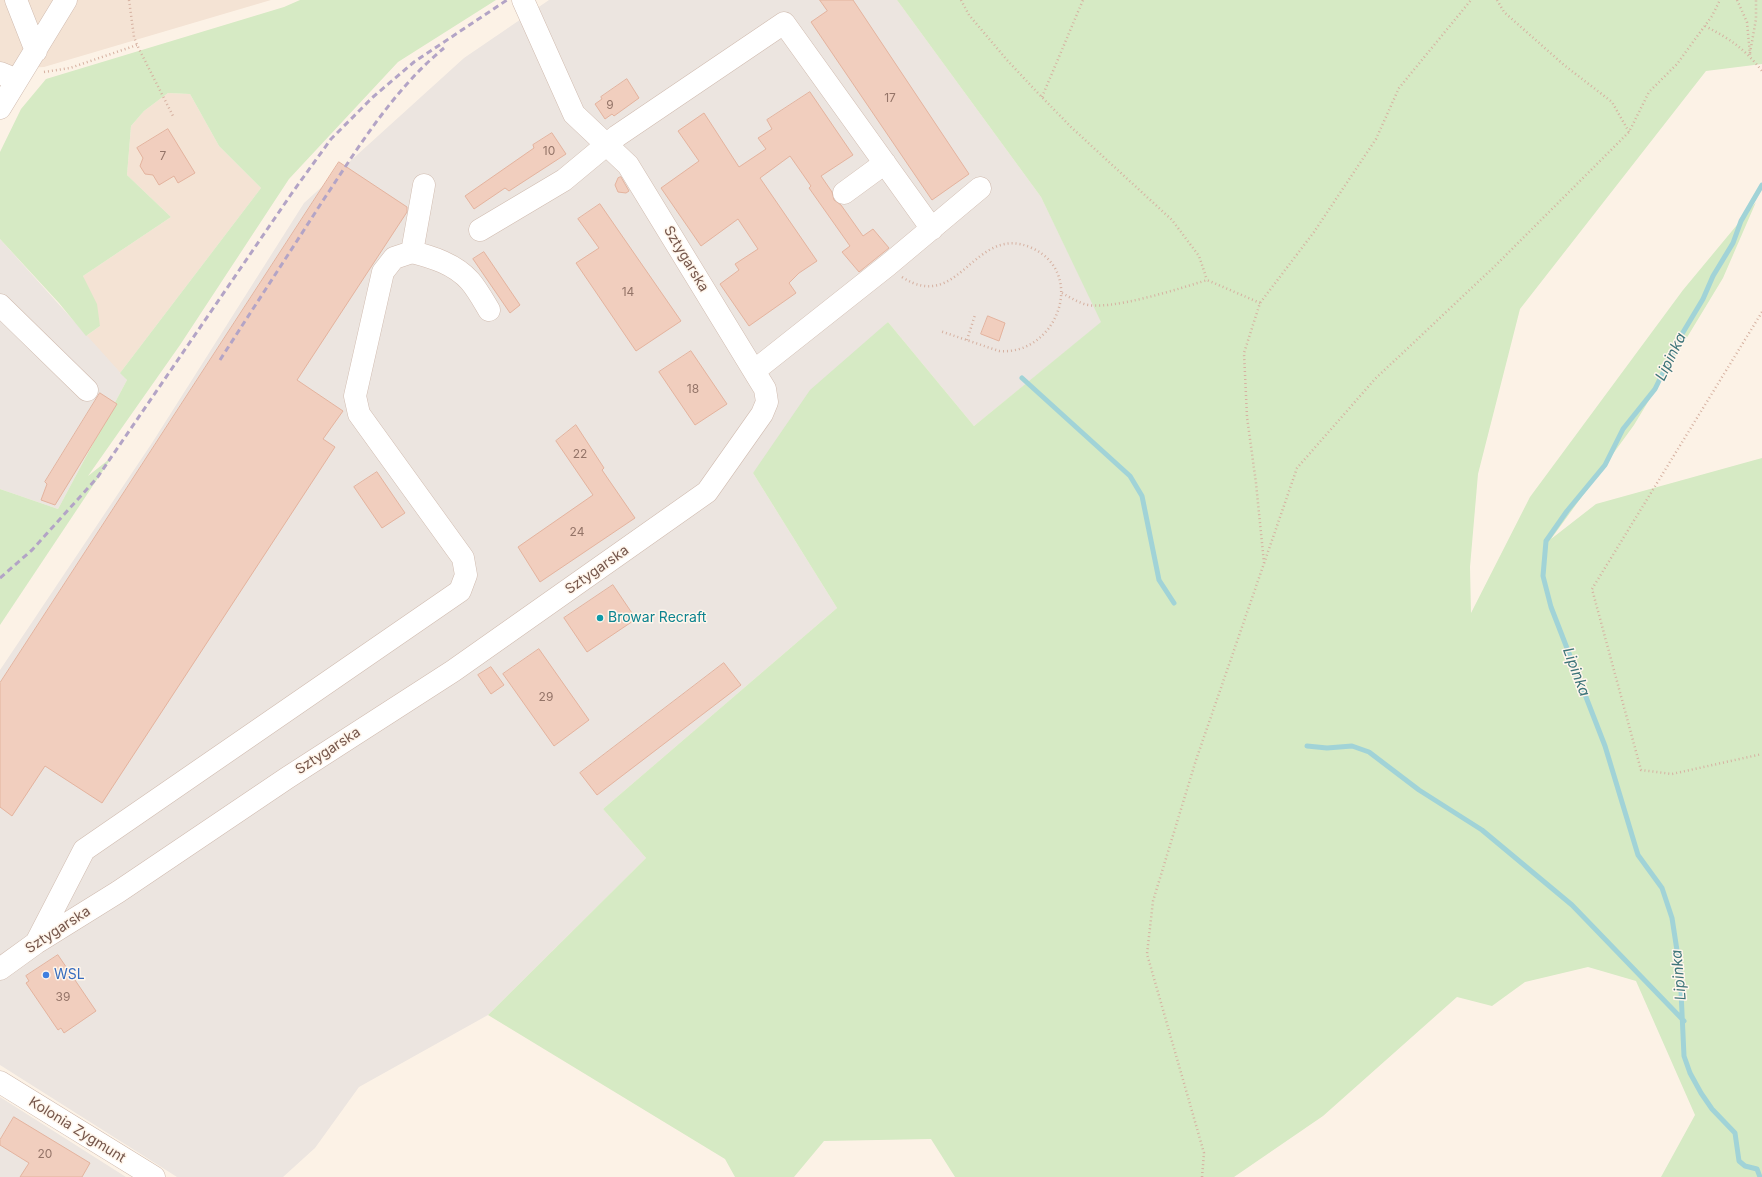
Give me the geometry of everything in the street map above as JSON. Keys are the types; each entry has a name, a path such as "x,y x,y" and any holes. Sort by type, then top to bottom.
{"street":[{"path":"16,0 36,51"},
{"path":"0,108 8,77 36,51 66,0"},
{"name":"Sztygarska","path":"0,969 36,943 118,892 287,778 453,671 707,492 762,414 767,402 765,390 628,165 606,146 574,114 523,0"},
{"path":"480,230 564,180 617,136 784,23 932,229"},
{"path":"844,193 885,163"},
{"path":"412,252 424,185"},
{"path":"754,371 888,265 980,188"},
{"path":"36,943 84,850 460,591 466,575 464,558 359,414 355,396 383,272 394,258 412,252 433,257 453,268 469,280 489,310"},
{"path":"0,305 87,390"},
{"name":"Kolonia Zygmunt","path":"0,1082 154,1177"}],"path":[{"path":"129,0 134,36 137,45 174,118"},
{"path":"961,0 969,15 1007,60 1042,97 1071,127 1172,220 1199,256 1207,280"},
{"path":"1042,97 1083,0"},
{"path":"1264,563 1256,483 1247,416 1244,353 1260,303 1314,232 1376,139 1399,88 1471,0"},
{"path":"1497,0 1504,12 1564,65 1612,102 1629,132"},
{"path":"1202,1177 1204,1153 1147,954 1153,901 1196,760 1296,468 1375,380 1495,266 1629,132 1649,92 1677,64 1705,26 1720,0"},
{"path":"1737,0 1747,22 1750,55"},
{"path":"1750,55 1756,20 1756,0"},
{"path":"1705,26 1730,39 1750,55 1762,71"},
{"path":"39,73 70,68 137,45"},
{"path":"888,265 897,274 909,282 921,286 934,286 946,283 955,277 973,260 992,248 1003,244 1017,244 1031,248 1044,255 1054,265 1060,279 1062,293 1054,320 1046,332 1023,348 999,351 940,331"},
{"path":"1062,293 1085,304 1109,305 1169,292 1207,280 1260,303"},
{"path":"1762,312 1592,589 1641,770 1672,774 1762,754"},
{"path":"966,340 975,315"}],"shaded area":[{"path":"0,0 271,0 44,67 0,69"},
{"path":"549,0 897,0 1041,197 1102,322 974,426 888,322 753,473 837,608 603,809 646,858 488,1015 359,1087 315,1148 283,1177 177,1177 0,1065 0,670 152,443 304,203 464,58"},
{"path":"168,93 190,94 219,146 261,188 120,373 86,336 100,326 83,276 171,217 127,175 131,126 144,111"},
{"path":"0,239 127,380 58,509 0,489"},
{"path":"0,1097 126,1177 0,1177"}],"green space":[{"path":"300,0 496,0 398,62 289,179 180,345 88,476 112,457 0,625 0,489 58,509 127,380 120,373 261,188 219,146 190,94 168,93 144,111 131,126 127,175 171,217 83,276 97,304 100,326 86,336 59,303 0,239 0,152 21,109 46,79 284,7"},
{"path":"897,0 1762,0 1762,64 1706,71 1520,309 1478,474 1470,567 1471,613 1530,497 1683,290 1756,202 1723,278 1634,425 1551,539 1596,504 1762,458 1762,1177 1661,1177 1695,1115 1636,981 1588,967 1525,982 1492,1006 1457,997 1323,1116 1234,1177 955,1177 931,1139 824,1141 794,1177 735,1177 725,1159 488,1015 646,858 603,809 837,608 753,473 810,390 888,322 974,426 1101,322 1041,197"}],"building":[{"path":"820,0 853,0 969,174 932,200 811,22 827,11"},
{"path":"627,79 639,98 614,116 612,114 605,119 595,104 602,99 601,97"},
{"path":"810,92 853,155 821,176 832,192 834,200 841,205 863,236 873,229 889,248 859,272 842,252 850,246 809,188 811,186 790,156 760,178 817,261 799,273 789,283 796,293 749,326 720,284 739,270 735,264 758,249 738,219 701,246 661,188 699,161 678,131 704,113 739,167 766,149 758,138 772,129 767,120"},
{"path":"168,129 195,173 178,183 174,176 159,185 153,175 145,174 140,166 143,158 137,148"},
{"path":"552,133 566,154 509,191 505,188 474,209 465,196 534,148 533,145"},
{"path":"339,162 407,207 407,212 297,380 343,411 323,439 335,447 102,803 45,766 12,816 0,807 0,683"},
{"path":"621,177 629,191 626,193 618,192 615,185 618,178"},
{"path":"600,204 681,321 636,351 576,263 599,248 578,219"},
{"path":"484,252 520,305 510,313 473,259"},
{"path":"988,316 1005,323 999,341 981,334"},
{"path":"691,351 727,404 695,425 659,372"},
{"path":"100,393 117,404 55,505 41,500 47,484 45,482"},
{"path":"576,425 604,468 602,470 635,518 540,582 518,547 593,495 556,441"},
{"path":"377,472 405,513 382,528 354,487"},
{"name":"Browar Recraft","path":"613,585 636,619 587,652 564,618"},
{"path":"539,649 589,720 554,746 503,674"},
{"path":"724,663 741,685 597,795 580,773"},
{"path":"491,667 504,685 491,694 478,675"},
{"path":"58,955 96,1011 64,1033 61,1028 58,1030 26,983 29,981 26,976"},
{"path":"14,1117 90,1163 82,1177 20,1177 29,1163 0,1145 0,1140"}],"waterway":[{"name":"Lipinka","path":"1760,1177 1757,1169 1745,1166 1739,1161 1735,1133 1712,1109 1690,1073 1684,1056 1680,970 1672,918 1662,888 1638,855 1605,746 1551,607 1543,576 1546,541 1567,511 1605,465 1623,429 1655,389 1682,334 1703,299 1713,276 1733,243 1741,221 1762,185"},
{"path":"1022,378 1130,476 1142,496 1159,580 1174,603"},
{"path":"1307,746 1327,748 1352,746 1369,752 1419,790 1482,830 1572,905 1684,1021"}],"railway":[{"path":"0,578 32,550 97,478 292,193 331,139 373,97 414,62 507,0"},
{"path":"220,360 377,120 408,82 444,48"}],"place":[{"name":"Browar Recraft","path":"600,618"},
{"name":"WSL","path":"46,975"}]}
